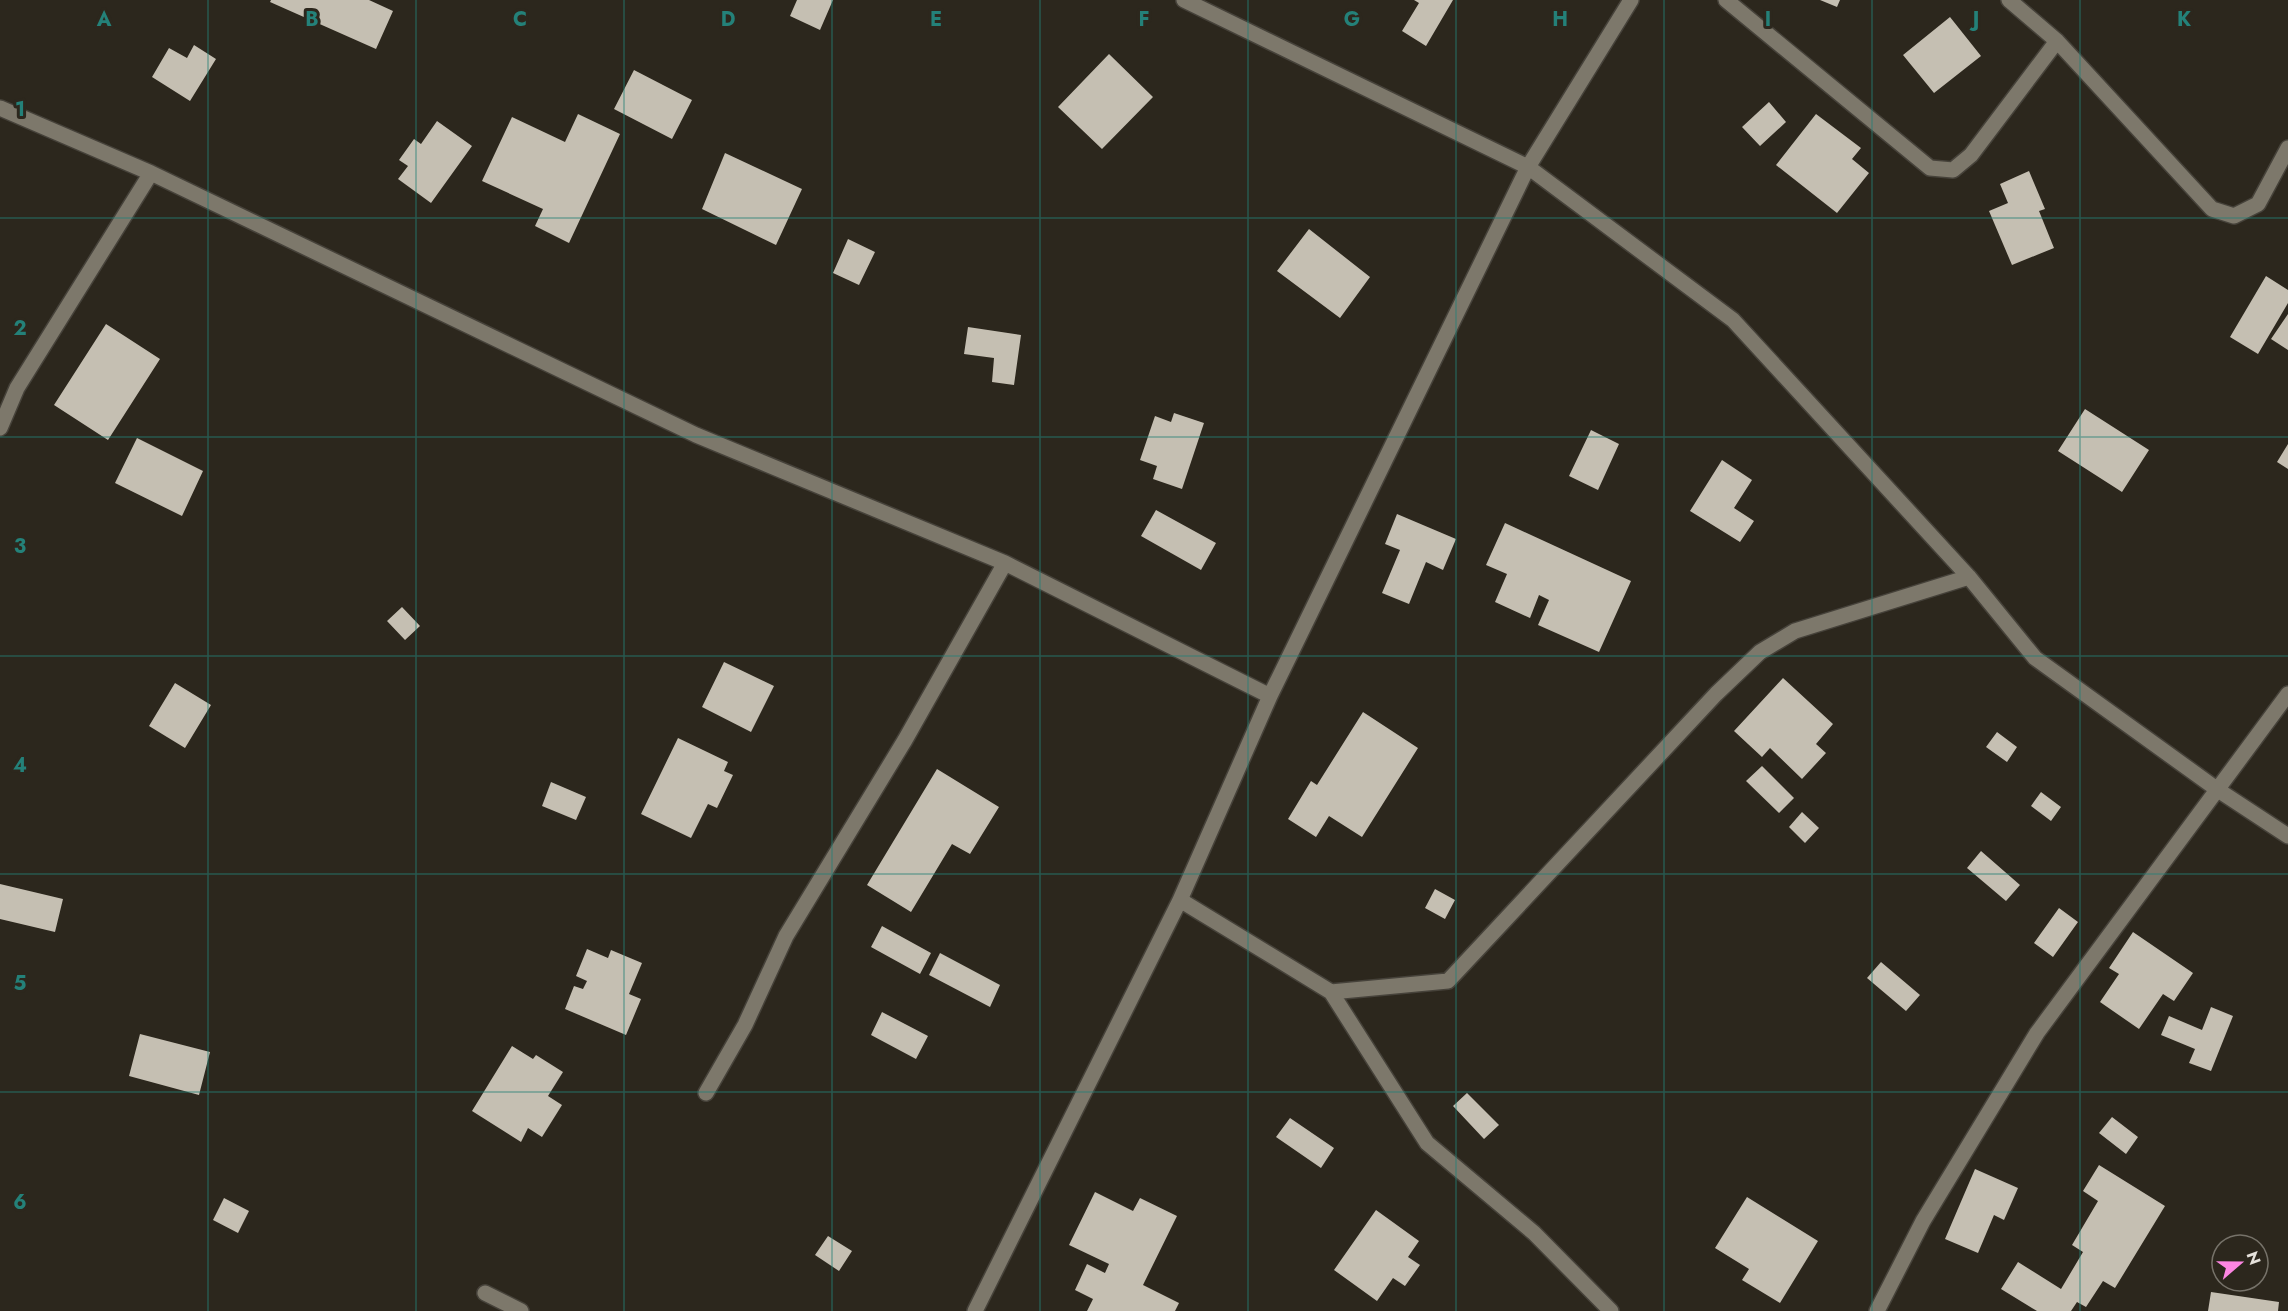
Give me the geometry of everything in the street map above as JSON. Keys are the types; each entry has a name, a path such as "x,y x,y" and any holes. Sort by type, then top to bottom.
{"street":[{"path":"1184,0 1528,167 1733,320 1969,577 2035,658 2218,790 2288,836"},
{"path":"975,1311 1180,900 1270,696 1528,167 1631,0"},
{"path":"1726,0 1930,168 1953,170 1971,155 2057,41"},
{"path":"2009,0 2057,41 2212,209 2234,216 2258,204 2288,148"},
{"path":"0,108 151,173 696,435 1005,563 1270,696"},
{"path":"0,428 17,388 151,173"},
{"path":"706,1093 745,1026 786,936 905,740 1005,563"},
{"path":"1331,992 1448,981 1716,694 1760,652 1795,631 1969,577"},
{"path":"1877,1311 1923,1221 2037,1033 2288,694"},
{"path":"1180,900 1331,992 1427,1143 1533,1233 1611,1311"},
{"path":"485,1293 520,1311"}],"building":[{"path":"271,0 369,0 393,11 376,49 270,2"},
{"path":"797,0 833,0 820,30 790,16"},
{"path":"1414,0 1453,0 1426,46 1402,31 1419,3"},
{"path":"1820,0 1840,0 1837,7"},
{"path":"1950,17 1981,56 1934,93 1903,55"},
{"path":"194,45 216,59 190,101 152,77 169,48 187,58"},
{"path":"1109,54 1153,97 1102,149 1058,107"},
{"path":"634,70 692,100 672,139 614,109"},
{"path":"1769,102 1786,122 1760,146 1742,127"},
{"path":"578,114 620,134 569,243 535,226 543,209 482,181 512,117 565,142"},
{"path":"1816,114 1861,148 1852,159 1869,173 1837,213 1776,165"},
{"path":"437,121 472,146 431,203 398,179 408,166 399,160 414,139 421,144"},
{"path":"725,153 802,189 776,245 702,209"},
{"path":"2029,171 2045,209 2039,211 2054,248 2012,265 1989,211 2008,203 2000,184"},
{"path":"1309,229 1370,277 1340,318 1277,271"},
{"path":"848,239 875,252 859,285 833,273"},
{"path":"2266,276 2288,290 2288,303 2258,354 2230,337"},
{"path":"2288,314 2288,350 2271,339"},
{"path":"106,324 160,359 108,440 54,405"},
{"path":"968,327 1021,335 1014,385 992,382 994,358 964,354"},
{"path":"2085,409 2149,450 2122,492 2058,451"},
{"path":"1174,413 1204,423 1182,489 1153,479 1157,466 1140,460 1155,416 1171,422"},
{"path":"1591,430 1619,444 1598,490 1569,476"},
{"path":"137,438 203,471 182,516 115,483"},
{"path":"2288,444 2288,469 2277,462"},
{"path":"1722,460 1752,480 1734,508 1754,521 1740,542 1690,511"},
{"path":"1156,510 1216,543 1201,570 1141,536"},
{"path":"1397,514 1456,539 1443,570 1426,562 1409,604 1382,593 1400,550 1385,544"},
{"path":"1505,523 1631,581 1599,652 1538,625 1549,600 1539,595 1530,618 1495,602 1507,574 1486,565"},
{"path":"402,607 420,626 405,640 387,621"},
{"path":"724,662 774,686 751,732 702,707"},
{"path":"1783,678 1833,724 1816,744 1826,753 1802,779 1770,748 1762,757 1734,731"},
{"path":"175,683 211,705 185,748 149,726"},
{"path":"1363,712 1418,748 1362,837 1329,816 1316,837 1288,819 1311,781 1317,785"},
{"path":"1997,732 2017,747 2007,762 1986,747"},
{"path":"678,738 728,762 724,771 733,775 717,808 708,804 691,838 641,814"},
{"path":"1762,766 1794,798 1779,813 1746,781"},
{"path":"937,769 999,807 970,854 952,844 911,912 867,885"},
{"path":"551,782 586,797 576,820 542,806"},
{"path":"2041,792 2061,807 2051,821 2031,806"},
{"path":"1802,812 1819,828 1805,843 1789,827"},
{"path":"1981,851 2020,885 2006,901 1967,868"},
{"path":"0,884 63,899 55,932 0,919"},
{"path":"1435,889 1455,900 1445,919 1425,908"},
{"path":"2059,908 2078,922 2053,957 2034,943"},
{"path":"882,926 931,953 920,974 871,947"},
{"path":"2133,932 2193,973 2174,1001 2163,994 2139,1029 2100,1002 2119,974 2109,968"},
{"path":"587,949 608,958 611,950 642,963 629,994 641,999 626,1035 565,1009 574,986 583,989 587,981 576,976"},
{"path":"940,953 1000,985 990,1007 929,975"},
{"path":"1881,962 1920,995 1906,1011 1867,978"},
{"path":"2211,1007 2233,1016 2211,1071 2189,1063 2195,1049 2161,1035 2169,1016 2202,1030"},
{"path":"882,1012 928,1036 916,1059 871,1035"},
{"path":"140,1034 210,1052 199,1095 129,1076"},
{"path":"512,1046 533,1059 536,1055 563,1072 548,1096 562,1105 542,1137 528,1128 521,1142 472,1111"},
{"path":"1467,1093 1499,1125 1484,1139 1453,1106"},
{"path":"2112,1117 2138,1137 2126,1154 2099,1133"},
{"path":"1290,1118 1334,1148 1321,1168 1276,1137"},
{"path":"2099,1165 2165,1206 2115,1288 2103,1281 2086,1307 2077,1302 2071,1311 2037,1311 2001,1289 2018,1262 2061,1289 2083,1252 2072,1245 2098,1201 2083,1191"},
{"path":"1975,1169 2018,1188 2004,1220 1994,1215 1978,1253 1945,1239"},
{"path":"1095,1192 1133,1211 1140,1198 1177,1216 1143,1285 1179,1303 1175,1311 1087,1311 1093,1299 1075,1290 1087,1264 1105,1273 1109,1264 1069,1245"},
{"path":"1747,1197 1818,1241 1780,1303 1742,1280 1749,1269 1715,1248"},
{"path":"224,1198 249,1211 238,1233 213,1220"},
{"path":"1376,1210 1419,1241 1408,1257 1420,1265 1405,1286 1393,1278 1377,1301 1334,1270"},
{"path":"828,1236 852,1251 839,1271 815,1255"},
{"path":"2211,1293 2279,1302 2278,1311 2208,1311"}]}
